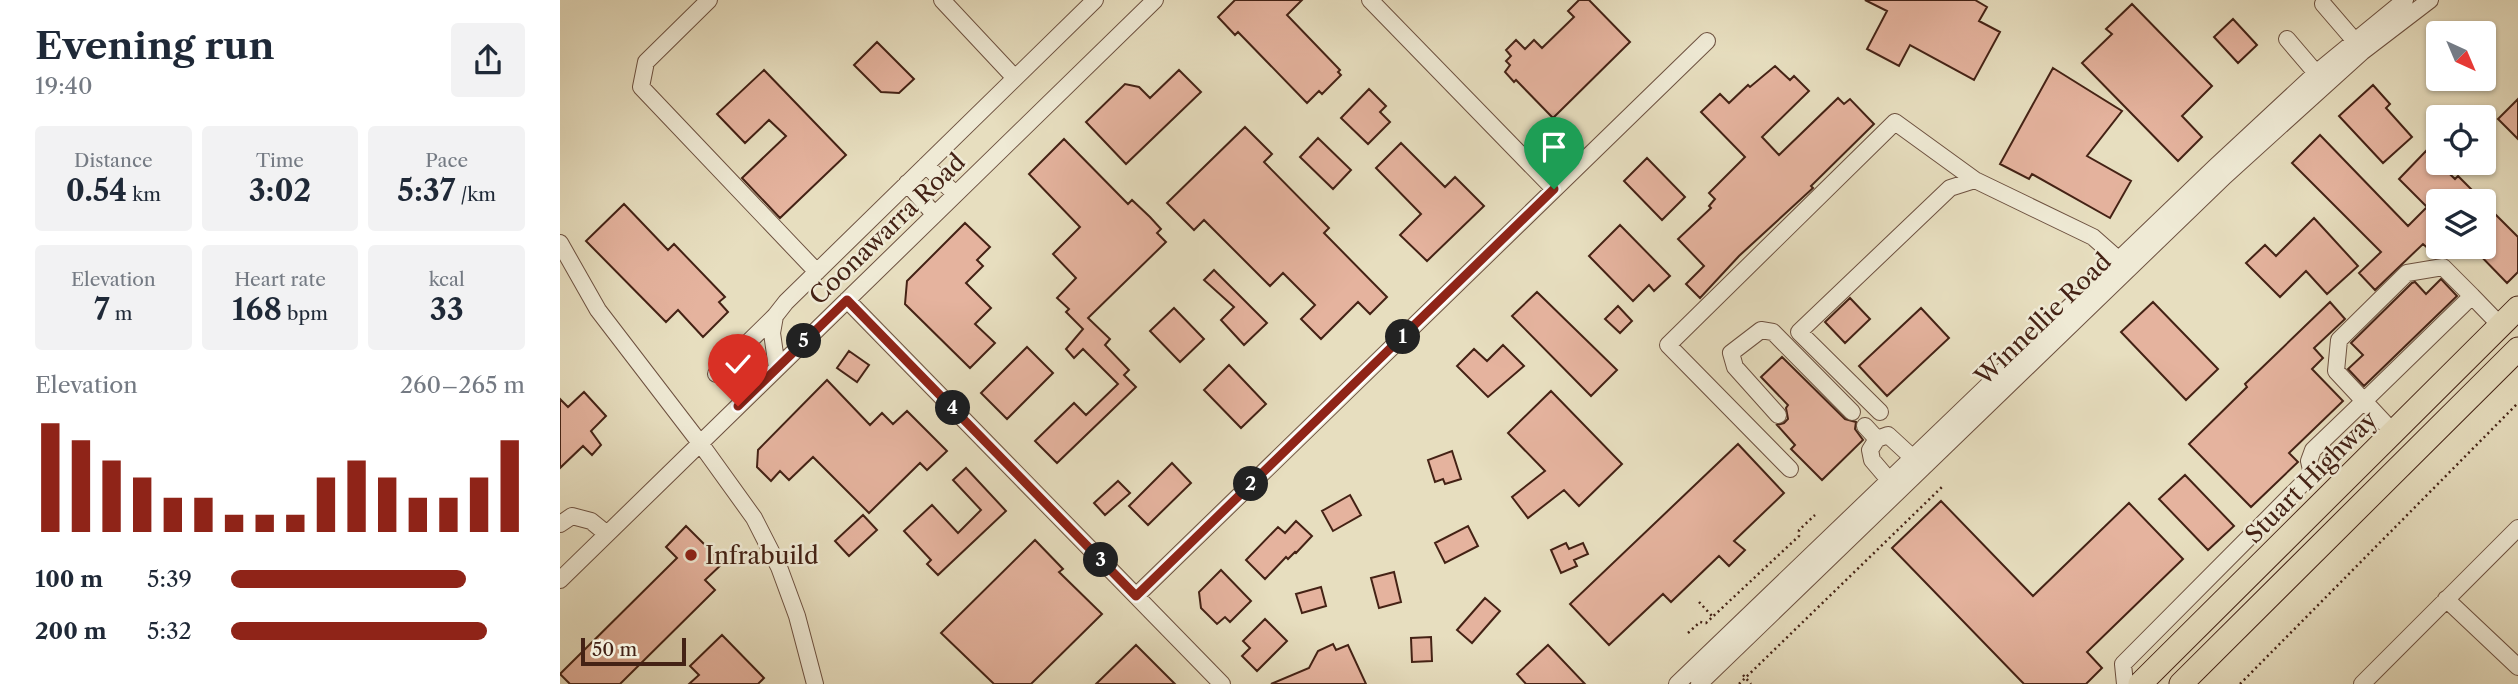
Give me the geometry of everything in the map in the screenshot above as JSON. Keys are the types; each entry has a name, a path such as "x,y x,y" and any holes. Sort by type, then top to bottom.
{"highway":[{"name":"Stuart Highway","path":"2140,684 2518,308"},
{"path":"2181,684 2518,349"}],"street":[{"path":"709,0 646,62 640,87 817,272"},
{"path":"942,0 1015,78"},
{"path":"716,374 1095,0"},
{"name":"Coonawarra Road","path":"560,580 1155,0"},
{"path":"1370,0 1554,189"},
{"name":"Winnellie Road","path":"1677,684 2119,260 2359,46 2405,0"},
{"name":"Winnellie Road","path":"2359,46 2430,0"},
{"path":"2323,4 2359,46"},
{"path":"2287,39 2321,79"},
{"path":"1136,596 1707,41"},
{"name":"Winnellie Road","path":"1699,684 2225,176 2321,79"},
{"path":"1790,469 1668,345 1895,121 1975,180 2093,237 2119,260"},
{"path":"926,165 955,194"},
{"path":"1880,412 1799,332 1950,188 1975,180"},
{"path":"907,183 934,215"},
{"path":"560,243 598,310 754,518 779,567 797,616 815,684"},
{"path":"2393,432 2336,371 2339,340 2407,273 2443,267 2500,325"},
{"path":"2312,474 2309,461 2313,450 2472,296"},
{"path":"847,300 1222,684"},
{"path":"775,316 772,333 777,368"},
{"path":"1778,415 1735,367 1731,353 1761,330 1773,332 1852,412"},
{"path":"1866,426 1877,439"},
{"path":"1889,480 1872,460 1870,450 1877,439 1888,435 1913,458"},
{"path":"2312,474 2340,485"},
{"path":"2125,684 2123,664 2312,474"},
{"path":"560,524 572,516 591,521 607,534"},
{"path":"2362,684 2518,528"},
{"path":"2207,578 2243,582"},
{"path":"2446,599 2518,667"}],"path":[{"path":"2240,684 2518,403"},
{"path":"1739,684 1744,676 1944,485"},
{"path":"1688,633 1700,622 1706,623 1713,617 1799,536 1799,530 1815,514"},
{"path":"1699,602 1713,617"},
{"path":"1744,676 1751,684"}],"building":[{"path":"1235,0 1302,0 1287,15 1340,70 1338,72 1341,75 1322,94 1319,91 1307,103 1238,32 1235,35 1218,17"},
{"path":"1579,0 1589,0 1630,42 1553,118 1505,72 1510,65 1506,61 1511,56 1506,50 1516,40 1525,49 1534,40 1542,48 1574,17 1568,11"},
{"path":"1865,0 1975,0 1987,7 1979,21 2000,32 1974,80 1910,45 1899,66 1867,49 1887,11"},
{"path":"2132,4 2212,86 2182,116 2202,137 2178,161 2082,63 2112,34 2106,29"},
{"path":"2233,19 2257,45 2238,63 2214,37"},
{"path":"877,42 914,79 899,93 881,92 854,65"},
{"path":"1775,66 1790,80 1794,76 1809,91 1762,137 1779,155 1838,98 1844,104 1850,99 1874,124 1811,186 1813,188 1739,256 1700,298 1686,284 1704,266 1678,239 1711,208 1709,206 1715,199 1709,193 1745,157 1701,112 1720,94 1729,103 1748,85 1750,87"},
{"path":"2053,68 2122,111 2087,156 2131,181 2110,218 2032,174 2029,179 2000,164"},
{"path":"764,70 846,155 780,218 742,178 786,136 769,120 745,143 717,114"},
{"path":"1179,70 1201,92 1126,164 1086,122 1125,84 1139,87 1150,98"},
{"path":"2373,85 2390,104 2386,108 2412,137 2383,163 2339,116"},
{"path":"1369,89 1386,106 1380,112 1390,122 1368,144 1341,118"},
{"path":"2518,99 2518,139 2498,119"},
{"path":"1245,127 1272,154 1264,162 1329,228 1324,233 1387,297 1370,314 1358,302 1321,339 1301,319 1315,305 1283,273 1270,286 1204,220 1194,230 1167,203"},
{"path":"2320,135 2408,226 2426,208 2426,247 2423,244 2375,290 2359,273 2381,252 2292,163"},
{"path":"1318,138 1351,170 1333,189 1300,157"},
{"path":"1064,139 1128,204 1132,200 1150,217 1161,229 1157,233 1166,242 1088,318 1110,339 1105,345 1129,370 1124,375 1136,387 1057,463 1035,441 1074,403 1086,415 1118,384 1083,349 1074,358 1066,349 1083,329 1066,312 1069,309 1057,298 1076,278 1053,254 1080,227 1029,174"},
{"path":"1401,143 1445,187 1455,177 1484,206 1427,261 1400,235 1421,214 1376,168"},
{"path":"2426,151 2426,175 2451,175 2455,179 2458,176 2471,189 2426,189 2426,206 2399,179"},
{"path":"1647,158 1685,197 1662,220 1624,181"},
{"path":"624,204 668,250 674,244 725,297 719,302 728,312 703,337 678,310 666,322 586,241"},
{"path":"2496,215 2518,237 2518,272 2507,283 2484,259 2496,259"},
{"path":"2314,218 2358,266 2327,294 2306,271 2280,297 2246,263 2265,245 2276,256"},
{"path":"965,223 990,247 977,260 983,266 966,283 991,308 975,324 995,343 970,368 905,304 907,281"},
{"path":"1620,225 1670,276 1654,291 1649,285 1633,301 1589,256"},
{"path":"1214,270 1267,323 1244,345 1221,320 1234,307 1204,280"},
{"path":"2441,279 2457,296 2364,386 2348,369 2363,355 2351,343 2412,283 2415,282 2426,294"},
{"path":"1537,292 1617,370 1591,396 1512,316"},
{"path":"1850,298 1870,319 1845,343 1825,322"},
{"path":"2153,302 2218,369 2186,400 2121,332"},
{"path":"2330,302 2345,319 2314,348 2323,358 2312,369 2343,401 2289,453 2298,462 2251,507 2189,444 2247,387 2245,384"},
{"path":"1618,306 1632,321 1620,333 1605,319"},
{"path":"1174,308 1204,339 1180,362 1150,331"},
{"path":"1921,308 1949,338 1887,396 1859,366"},
{"path":"1503,345 1524,366 1488,397 1457,366 1474,349 1487,361"},
{"path":"1027,347 1053,373 1007,419 981,393"},
{"path":"849,351 869,365 857,382 837,368"},
{"path":"1782,357 1845,419 1856,422 1855,429 1863,440 1822,480 1791,449 1795,445 1777,425 1788,419 1788,405 1761,377"},
{"path":"1229,365 1266,404 1241,428 1204,390"},
{"path":"827,380 870,425 882,413 893,424 907,411 947,451 927,470 920,463 869,513 813,457 789,480 780,471 771,481 757,467 758,450"},
{"path":"1551,391 1622,464 1579,506 1564,490 1528,518 1512,497 1545,471 1508,433"},
{"path":"584,392 606,416 591,431 601,445 592,455 583,446 560,468 560,399 568,407"},
{"path":"1738,444 1784,493 1734,541 1745,550 1729,566 1719,556 1671,602 1663,594 1609,645 1570,604"},
{"path":"1452,451 1461,479 1445,484 1443,479 1435,482 1428,460"},
{"path":"1172,463 1191,483 1148,525 1129,506"},
{"path":"966,468 1006,511 938,575 927,564 931,560 904,531 932,505 958,533 981,510 953,480"},
{"path":"2185,475 2234,526 2208,550 2159,499"},
{"path":"1118,481 1130,493 1105,515 1094,503"},
{"path":"1350,495 1361,515 1333,531 1322,511"},
{"path":"1941,501 2033,596 2129,503 2183,559 2087,652 2102,668 2086,684 2024,684 1892,548"},
{"path":"863,515 877,530 849,556 835,541"},
{"path":"1296,521 1312,536 1265,579 1246,560 1278,527 1285,533"},
{"path":"686,526 723,563 705,580 715,590 620,684 570,684 560,674 677,558 666,547"},
{"path":"1468,526 1478,546 1445,563 1435,543"},
{"path":"1035,540 1063,569 1059,572 1102,614 1031,684 994,684 941,633"},
{"path":"1566,543 1569,549 1583,543 1588,554 1574,560 1577,566 1561,573 1551,550"},
{"path":"1221,570 1251,601 1230,622 1225,617 1217,624 1201,608 1199,592"},
{"path":"1394,572 1401,602 1379,608 1371,578"},
{"path":"1321,587 1326,606 1302,613 1296,594"},
{"path":"1485,598 1500,611 1472,643 1457,630"},
{"path":"1265,619 1287,641 1257,671 1242,656 1250,648 1243,641"},
{"path":"722,635 764,678 758,684 689,684 699,675 690,666"},
{"path":"1431,637 1432,661 1412,662 1411,638"},
{"path":"1333,644 1336,650 1348,645 1366,684 1271,684 1309,668 1318,651"},
{"path":"1136,645 1175,684 1096,684"},
{"path":"1548,645 1585,684 1526,684 1517,674"}],"place":[{"name":"Infrabuild","path":"691,555"}],"route":[{"path":"738,406 847,300 1136,596 1554,189"}]}
